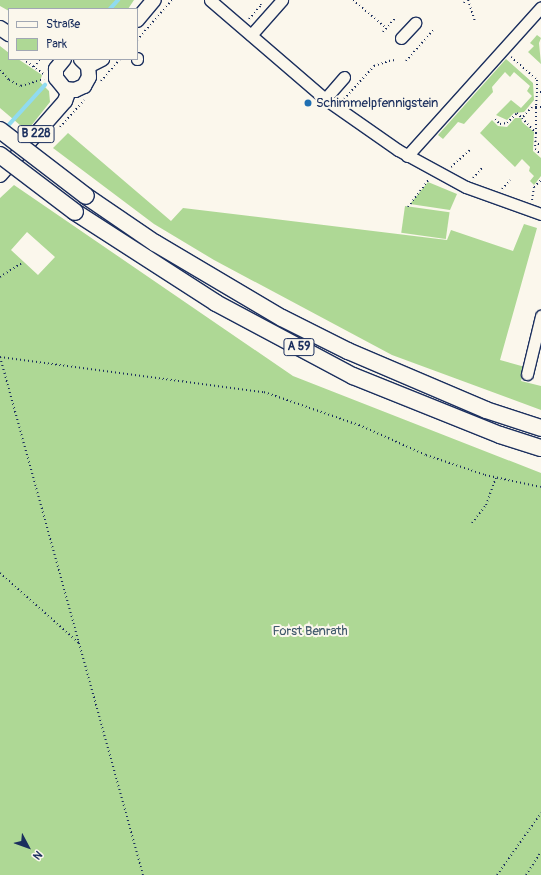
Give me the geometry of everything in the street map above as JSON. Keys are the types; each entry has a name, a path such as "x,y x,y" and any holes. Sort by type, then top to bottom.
{"highway":[{"name":"A 59","path":"0,130 86,196 155,243 289,322 348,352 486,410 541,428"},
{"name":"A 59","path":"0,155 76,212 216,303 353,376 500,435 541,448"}],"main road":[{"path":"138,19 154,0"},
{"path":"57,61 56,78 61,86 69,90 80,89 87,82 84,63 98,60"},
{"name":"B 228","path":"0,175 64,101 69,90"}],"street":[{"path":"210,0 325,99 407,156 466,187 541,214"},
{"path":"251,35 282,0"},
{"path":"407,156 541,7"},
{"path":"401,38 415,23"},
{"path":"325,99 344,77"},
{"path":"527,374 541,316"}],"path":[{"path":"138,39 172,0"},
{"path":"353,0 386,28"},
{"path":"356,3 359,0"},
{"path":"464,3 467,0 475,21"},
{"path":"242,27 261,5 260,3"},
{"path":"383,32 396,17"},
{"path":"406,61 435,28"},
{"path":"503,50 537,80 535,149 541,154"},
{"path":"34,67 39,60"},
{"path":"337,108 374,66 393,60 396,61"},
{"path":"0,70 9,80 21,86 48,78"},
{"path":"522,118 532,107 541,107"},
{"path":"495,119 500,124 507,124 517,113 536,133"},
{"path":"536,141 541,146"},
{"path":"408,207 437,173 471,149"},
{"path":"466,187 483,167"},
{"path":"530,211 534,187 541,180"},
{"path":"0,277 23,262"},
{"path":"143,875 0,357 264,392 359,425 426,455 496,478 541,487"},
{"path":"472,523 486,505 496,478"},
{"path":"0,573 80,644"},
{"path":"497,875 541,813"},
{"path":"526,875 541,852"}],"green space":[{"path":"0,0 134,0 129,8 8,8 8,10 0,6"},
{"path":"537,35 541,38 539,43 541,64 528,52 534,46 530,43"},
{"path":"0,46 8,52 8,60 20,60 42,75 40,82 49,91 50,102 27,131 0,108"},
{"path":"506,59 533,83 534,100 524,112 514,113 507,120 496,115 511,100 521,108 532,96 527,91 530,86 514,72 510,77 505,72 492,87 493,92 464,124 458,122 443,139 438,135"},
{"path":"515,118 521,118 522,122 534,132 533,151 541,158 541,176 534,185 530,181 534,176 529,171 530,167 522,159 515,167 480,133 492,120 498,126 507,127"},
{"path":"68,133 171,221 183,208 447,240 451,230 513,251 524,224 537,228 500,360 525,367 521,381 541,386 541,410 392,355 214,260 154,224 53,148"},
{"path":"428,182 457,194 450,210 410,204"},
{"name":"Forst Benrath","path":"14,185 293,376 541,473 541,875 0,875 0,198","holes":["27,232 55,257 38,275 11,250"]},
{"path":"405,206 450,212 446,239 401,233"}],"waterway":[{"path":"111,8 118,0"},
{"path":"6,128 45,85"}],"place":[{"name":"Schimmelpfennigstein","path":"308,103"}]}
